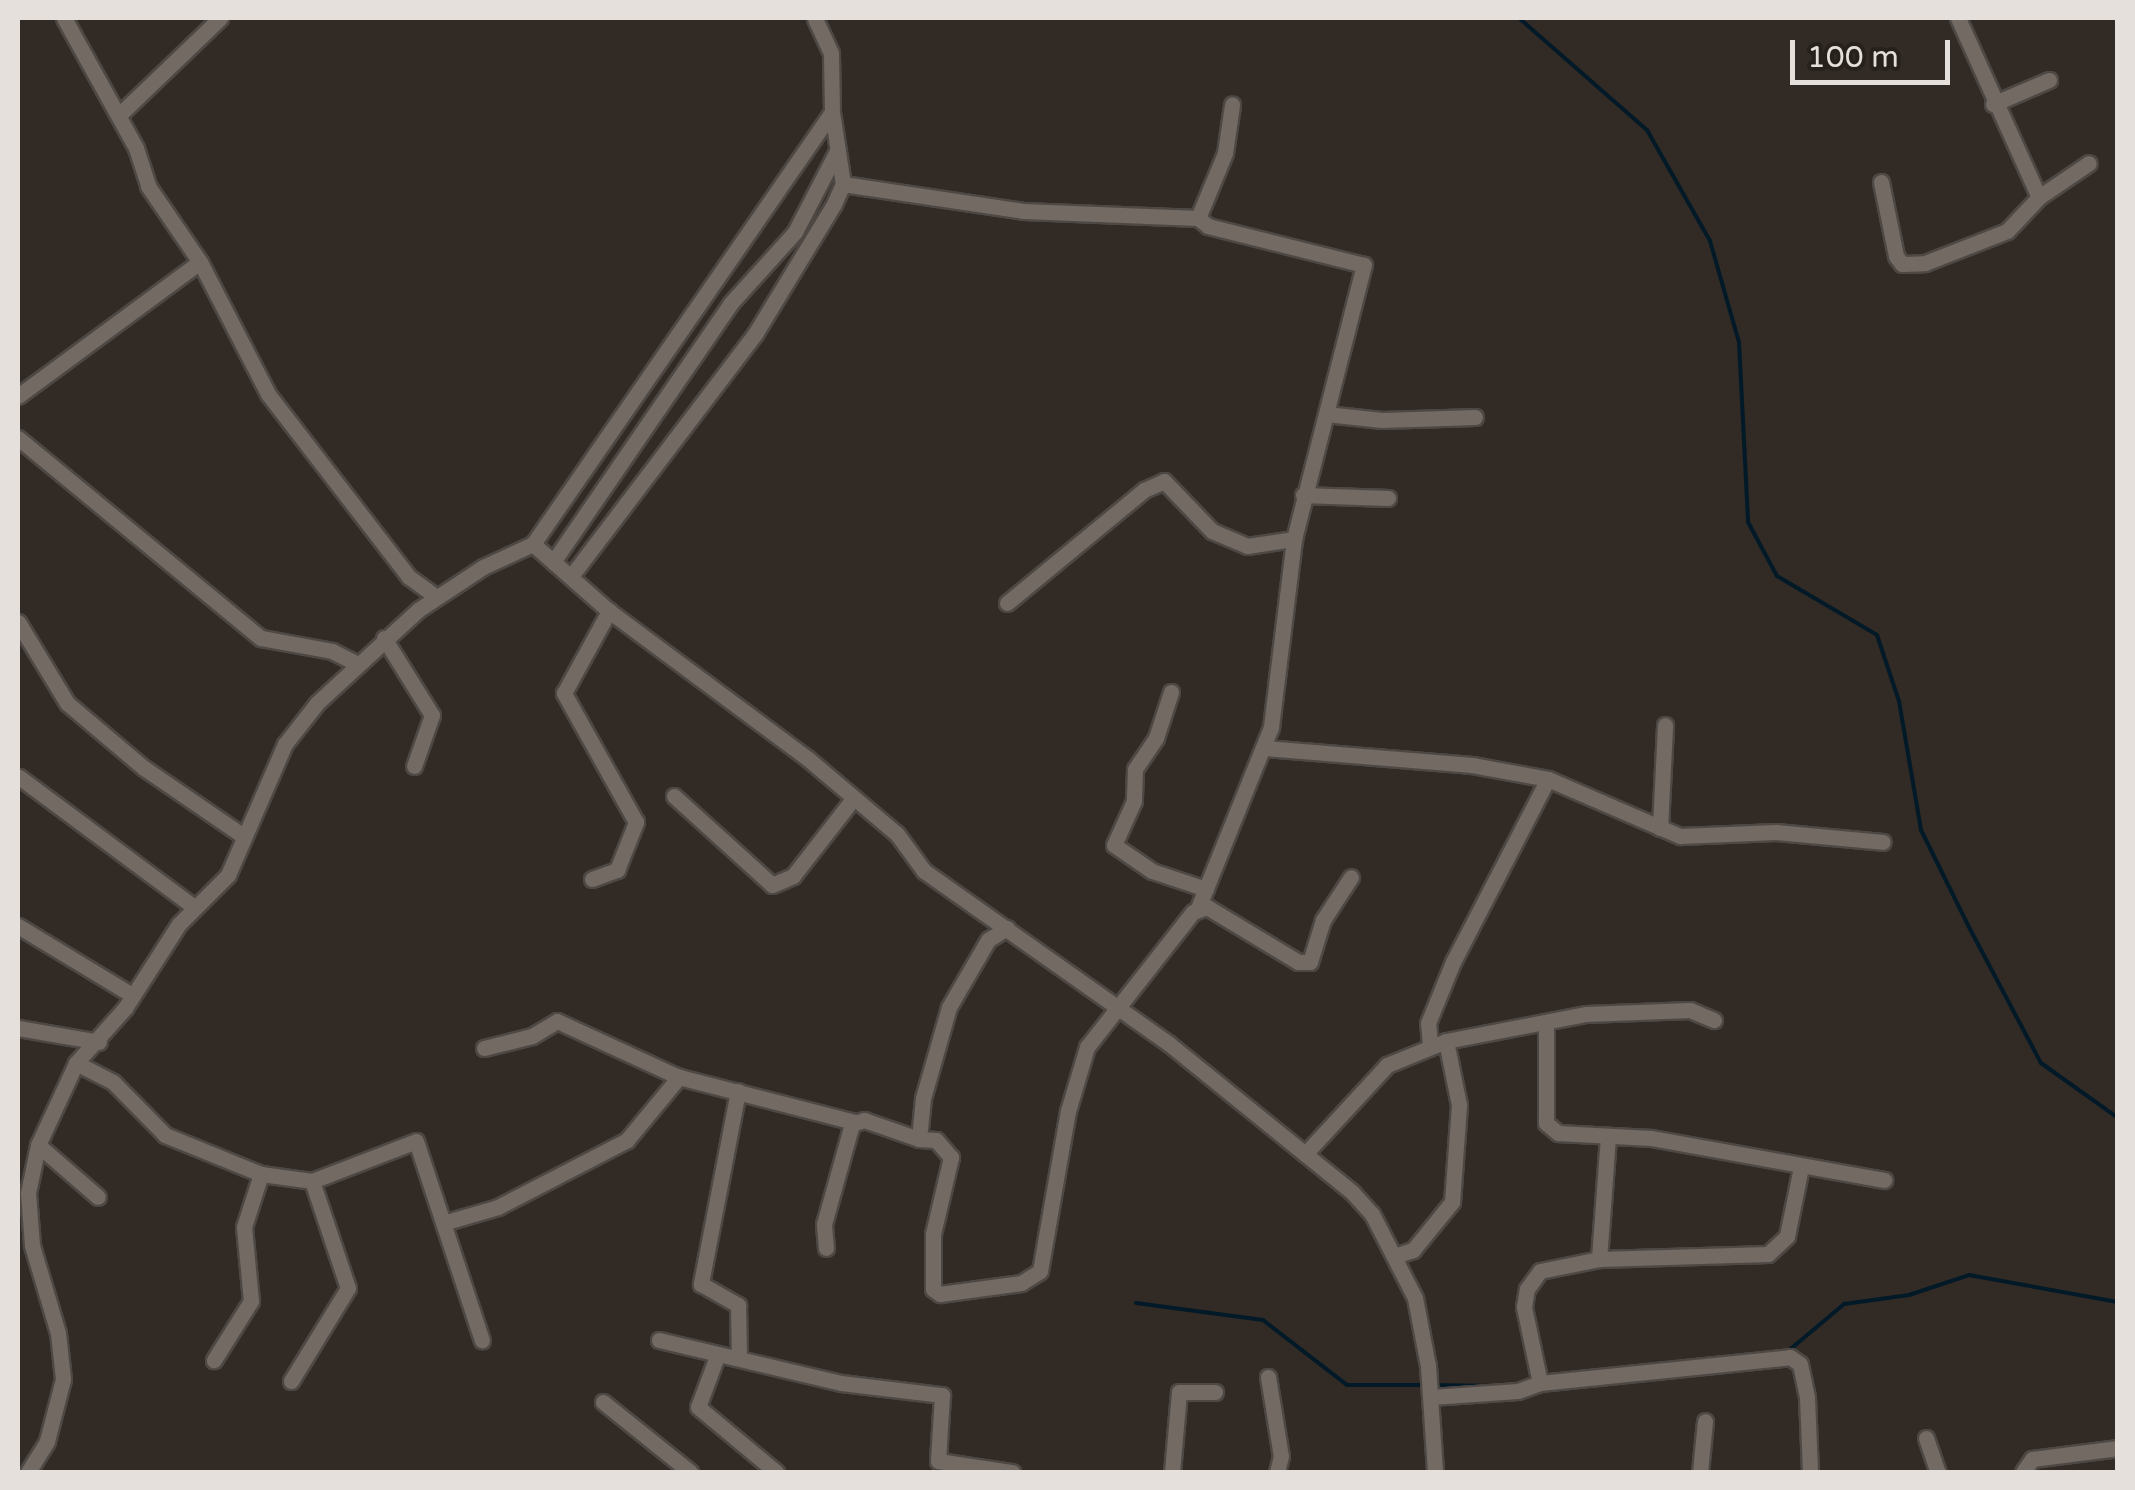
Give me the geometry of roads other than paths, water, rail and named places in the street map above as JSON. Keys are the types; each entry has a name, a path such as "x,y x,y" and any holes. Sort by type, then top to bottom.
{"street":[{"path":"64,18 119,115 148,186 200,262 268,394 409,576 437,597"},
{"path":"119,115 220,18"},
{"path":"572,576 755,334 843,184 832,112 831,54 815,18"},
{"path":"1958,18 1993,104 2039,197"},
{"path":"1993,104 2049,80"},
{"path":"1198,218 1225,153 1232,105"},
{"path":"28,1472 48,1441 63,1379 58,1333 32,1245 28,1193 38,1144 76,1063 98,1042 194,907 228,875 284,744 356,663 384,638 437,597 532,544 832,112"},
{"path":"553,562 730,304 795,232 838,149"},
{"path":"1880,182 1902,264 1925,264 2006,231 2039,197 2089,163"},
{"path":"484,1048 532,1036 557,1021 678,1077 854,1122 864,1120 919,1139 936,1140 951,1157 932,1234 933,1289 963,1293 1036,1275 1048,1248 1079,1070 1116,1004 1198,908 1265,748 1285,598 1294,574 1294,539 1364,264 1208,226 1198,218 1024,211 843,184"},
{"path":"18,396 200,262"},
{"path":"1326,414 1382,420 1474,416"},
{"path":"18,438 261,638 332,650 356,663"},
{"path":"1007,603 1144,490 1164,481 1212,531 1247,546 1294,539"},
{"path":"1303,496 1388,498"},
{"path":"532,544 610,611 897,834 924,871 1116,1004 1305,1154 1372,1214 1416,1298 1431,1397 1435,1472"},
{"path":"592,878 617,870 636,822 564,693 610,611"},
{"path":"18,622 67,703 144,768 242,835"},
{"path":"384,638 432,715 414,766"},
{"path":"1171,692 1156,738 1136,769 1134,802 1114,845 1152,871 1206,889"},
{"path":"1660,828 1665,725"},
{"path":"1265,748 1472,765 1548,779 1680,836 1776,832 1883,842"},
{"path":"19,777 194,907"},
{"path":"1395,1256 1413,1250 1452,1202 1459,1105 1428,1023 1454,962 1548,779"},
{"path":"674,796 772,885 793,876 854,799"},
{"path":"1198,908 1221,913 1298,962 1310,962 1323,920 1351,876"},
{"path":"18,926 132,995"},
{"path":"919,1139 930,1069 949,1008 988,940 1007,928"},
{"path":"1305,1154 1387,1066 1438,1042 1586,1014 1690,1010 1714,1020"},
{"path":"1546,1024 1546,1123 1558,1133 1608,1136 1884,1180"},
{"path":"18,1028 98,1042"},
{"path":"76,1063 113,1082 165,1134 262,1174 312,1181 416,1141 482,1340"},
{"path":"443,1223 498,1207 627,1140 678,1077"},
{"path":"738,1092 701,1284 738,1306 739,1356"},
{"path":"826,1248 825,1220 854,1122"},
{"path":"1599,1259 1608,1136"},
{"path":"38,1144 98,1197"},
{"path":"1540,1383 1524,1307 1527,1289 1540,1272 1599,1259 1768,1254 1787,1236 1801,1168"},
{"path":"214,1360 251,1300 244,1227 262,1174"},
{"path":"291,1381 348,1288 312,1181"},
{"path":"658,1340 718,1356 739,1356 841,1384 942,1395 938,1462 1012,1472"},
{"path":"718,1356 698,1407 776,1472"},
{"path":"1431,1397 1518,1391 1540,1383 1790,1357 1800,1364 1806,1397 1810,1472"},
{"path":"1268,1377 1281,1456 1277,1472"},
{"path":"1172,1472 1179,1392 1215,1392"},
{"path":"603,1402 690,1472"},
{"path":"1700,1472 1705,1421"},
{"path":"1926,1438 1938,1472"},
{"path":"2023,1472 2032,1458 2118,1448"}],"waterway":[{"path":"1519,18 1647,130 1710,241 1739,342 1748,522 1777,576 1877,635 1899,701 1921,830 1970,929 2041,1063 2118,1118"},
{"path":"1787,1352 1844,1304 1909,1295 1969,1275 2118,1302"},
{"path":"1136,1303 1263,1320 1347,1385 1422,1385"},
{"path":"1607,1383 1632,1381"},
{"path":"1432,1385 1492,1386"}]}
